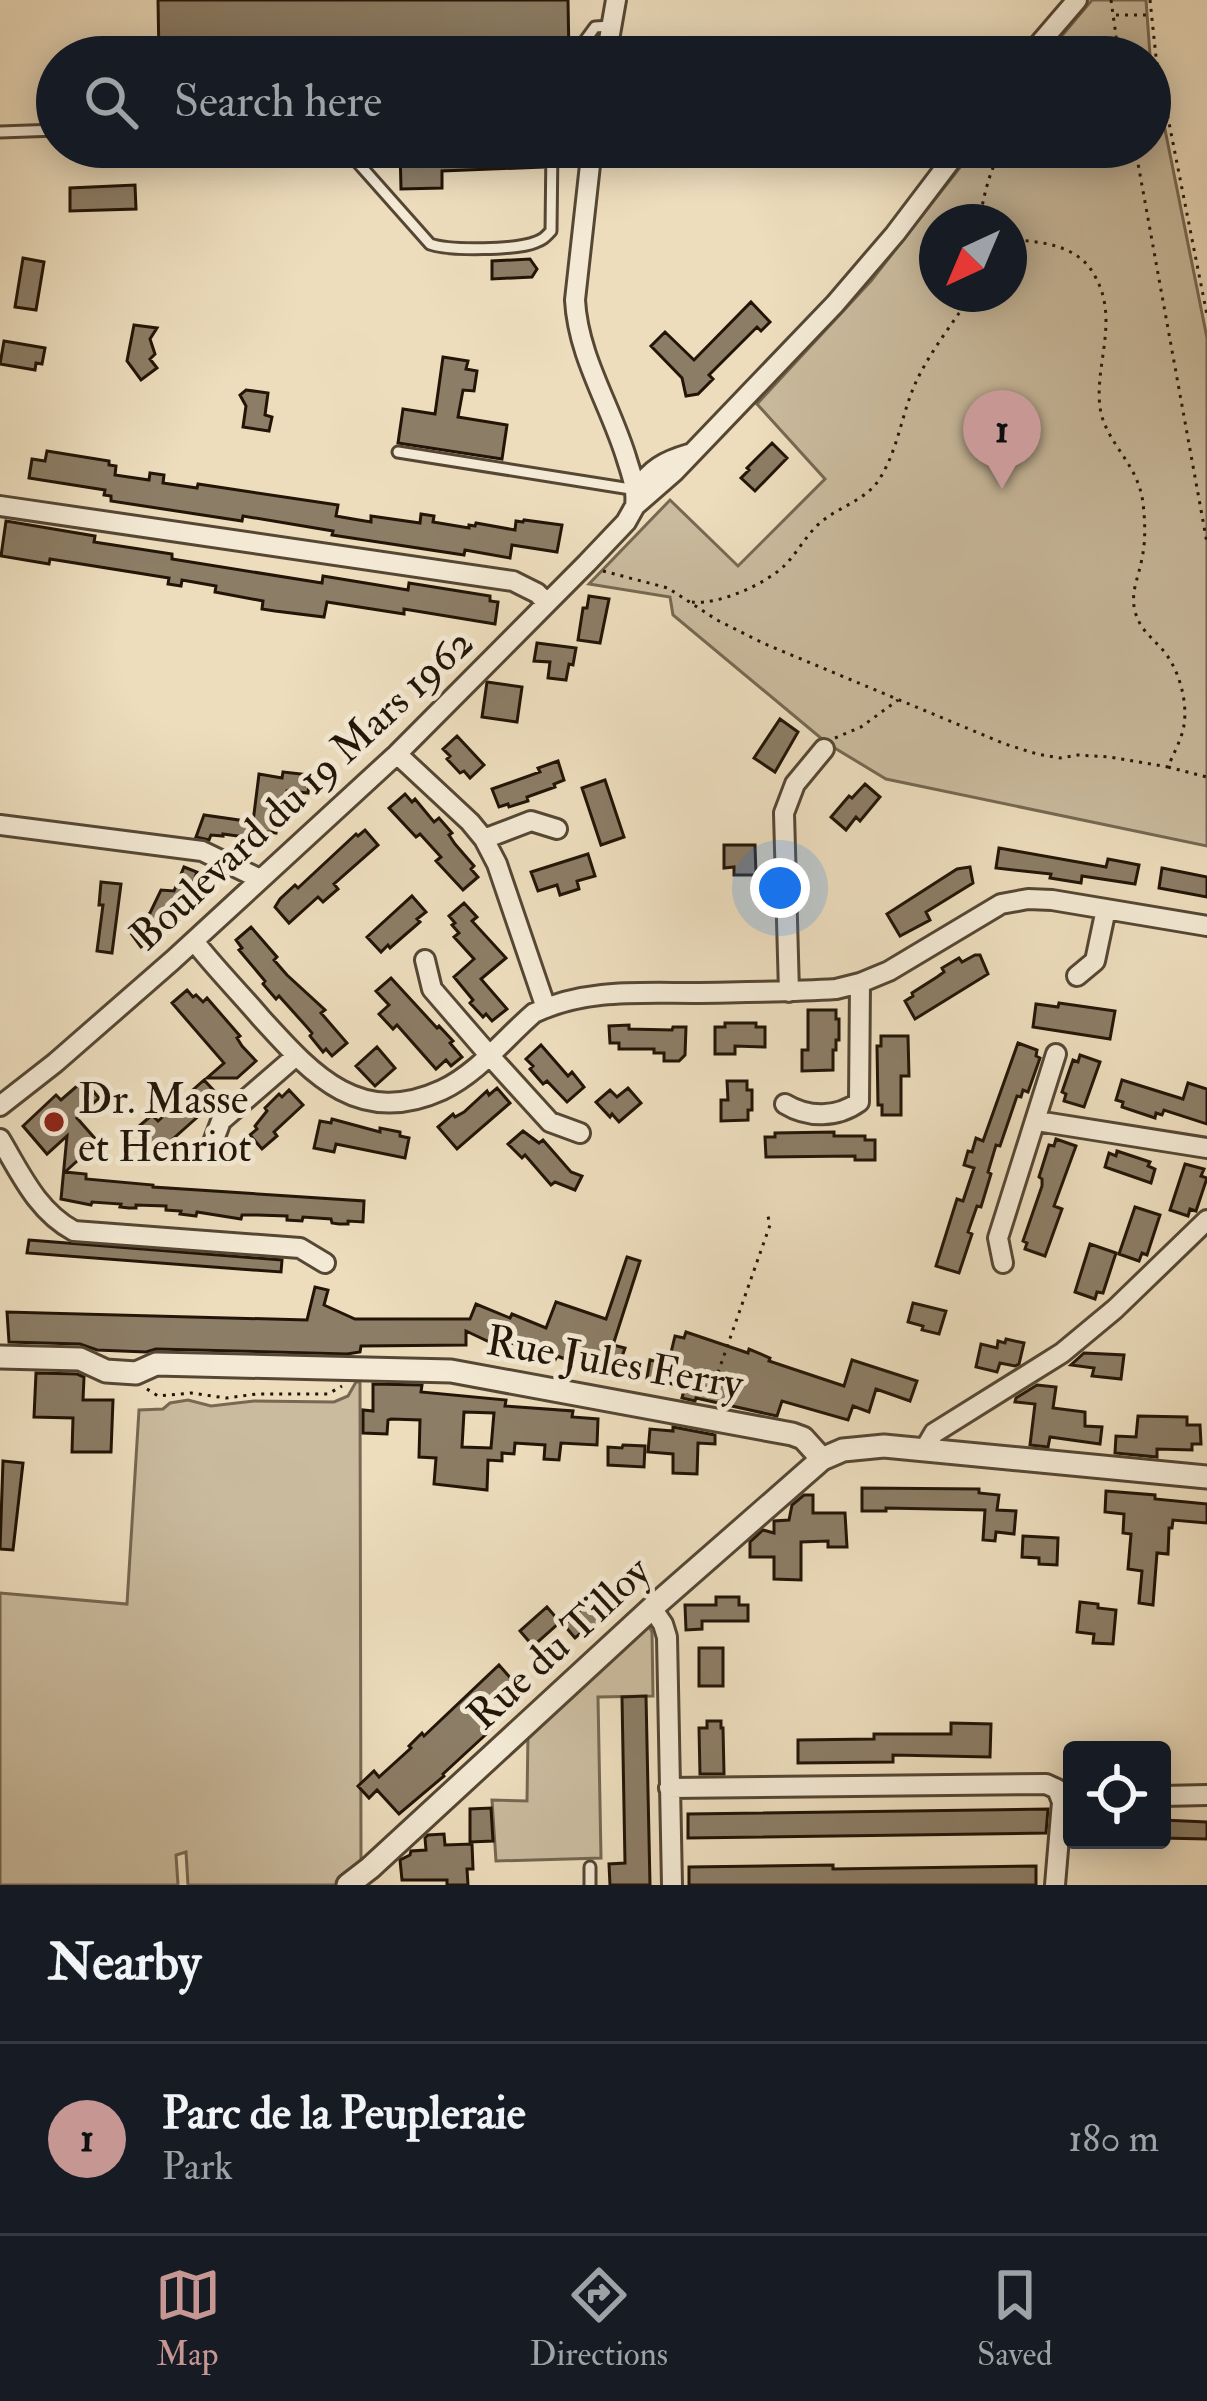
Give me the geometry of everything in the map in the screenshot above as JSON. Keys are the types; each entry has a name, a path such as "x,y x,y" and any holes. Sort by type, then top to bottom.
{"street":[{"path":"609,36 616,0"},
{"path":"1045,36 1076,0"},
{"path":"590,168 576,324 624,450 636,498"},
{"name":"Boulevard du 19 Mars 1962","path":"636,498 651,495 835,304 945,168"},
{"path":"624,450 665,461"},
{"name":"Boulevard du 19 Mars 1962","path":"0,1106 194,941 397,754 626,522 650,472 665,461 689,454"},
{"path":"0,506 513,581 548,603"},
{"path":"789,992 784,813 795,784 828,744"},
{"path":"397,754 484,839 546,1008"},
{"path":"484,839 531,821 556,829"},
{"path":"0,825 202,850 260,879"},
{"path":"194,941 320,1079 370,1101 410,1100 443,1089 546,1008 582,997 623,993 836,989 889,971 1001,904 1052,900 1207,926"},
{"path":"1077,976 1095,962 1106,909"},
{"path":"425,960 432,989 489,1055 550,1122 580,1133"},
{"path":"785,1104 802,1114 844,1112 860,1102 860,983"},
{"path":"1003,1263 998,1238 1056,1054"},
{"path":"210,1150 221,1121 296,1056"},
{"path":"1037,1121 1207,1148"},
{"path":"0,1139 38,1203 74,1231 300,1248 325,1263"},
{"path":"924,1450 934,1432 1062,1353 1101,1322 1207,1220"},
{"name":"Rue Jules Ferry","path":"0,1357 80,1359 106,1371 136,1372 156,1364 452,1371 797,1435 822,1459"},
{"path":"822,1459 862,1447 1207,1477"},
{"name":"Rue du Tilloy","path":"348,1885 822,1459"},
{"path":"652,1608 667,1637 672,1885"},
{"path":"669,1787 1046,1784 1057,1789 1062,1802 1055,1885"},
{"path":"1171,1796 1207,1795"}],"lane":[{"path":"588,36 595,27 611,26"},
{"path":"0,132 36,131"},
{"path":"363,168 430,244 444,249 540,241 551,231 552,168"},
{"path":"398,452 636,498"},
{"path":"590,1867 590,1885"}],"path":[{"path":"1111,0 1116,36"},
{"path":"1150,0 1153,36"},
{"path":"1114,15 1149,15"},
{"path":"1171,129 1207,315"},
{"path":"983,204 994,168"},
{"path":"1139,168 1207,543"},
{"path":"1027,242 1067,248 1096,277 1104,302 1107,330 1100,409 1139,481 1144,521 1143,555 1133,592 1135,610 1141,627 1172,662 1182,690 1184,725 1168,767"},
{"path":"690,602 727,597 769,577 786,565 823,520 872,490 884,473 917,380 960,312"},
{"path":"623,577 668,588 765,644 1005,744 1060,758 1110,757 1207,777"},
{"path":"828,744 900,699"},
{"path":"703,1417 770,1225 766,1212"},
{"path":"136,1372 158,1396 191,1393 226,1398 328,1394 340,1389 351,1368"}],"shaded area":[{"path":"1092,0 1146,0 1149,36 1062,36"},
{"path":"1171,159 1207,338 1207,846 886,779 828,744 673,615 670,597 589,584 670,500 738,566 825,479 757,404 871,281 919,220 919,312 1027,312 1027,204 931,204 960,168 1171,168"},
{"path":"360,1382 361,1861 335,1885 188,1885 186,1852 176,1855 178,1885 0,1885 0,1593 127,1604 139,1410 163,1409 188,1400 211,1406 334,1402 348,1396"},
{"path":"646,1621 652,1632 653,1696 598,1697 601,1858 496,1861 492,1800 527,1801 528,1734"}],"building":[{"path":"158,0 568,0 569,36 159,36"},
{"path":"400,168 518,168 442,171 442,188 401,189"},
{"path":"135,185 136,209 70,211 70,188"},
{"path":"23,258 44,262 36,310 15,307"},
{"path":"530,259 537,269 532,277 492,279 492,261"},
{"path":"751,302 770,322 761,331 757,327 709,375 713,379 698,394 686,396 682,378 651,346 665,332 694,360"},
{"path":"134,325 157,328 150,339 155,354 150,359 157,368 141,380 127,361"},
{"path":"4,341 45,348 42,364 36,363 35,370 0,364"},
{"path":"443,357 468,361 466,369 477,371 474,391 463,390 458,417 507,425 502,459 398,443 403,409 435,414"},
{"path":"246,390 268,393 269,431 243,427 246,406 240,395"},
{"path":"772,443 787,458 755,491 741,478"},
{"path":"47,451 109,461 116,466 115,475 149,480 150,473 164,475 163,483 338,505 336,516 371,522 371,516 420,523 421,514 434,516 433,522 469,528 476,523 515,530 516,521 524,520 562,525 557,552 512,545 510,558 465,550 464,555 243,516 242,521 111,501 105,490 29,478 32,459 45,461"},
{"path":"6,521 95,536 94,542 172,554 172,559 322,583 323,576 408,590 409,583 490,596 490,601 498,602 495,624 327,602 324,617 275,611 262,609 263,601 215,592 216,586 182,580 181,586 168,584 169,578 1,556"},
{"path":"589,596 609,599 600,643 578,640"},
{"path":"537,643 576,648 566,680 548,678 550,662 534,661"},
{"path":"487,682 522,687 517,722 482,717"},
{"path":"780,719 798,732 775,772 754,758"},
{"path":"457,736 484,765 470,778 460,773 443,749"},
{"path":"558,761 564,780 527,797 528,801 499,807 492,789"},
{"path":"283,772 310,775 308,793 287,791 284,814 279,814 276,833 269,832 268,840 223,834 211,835 209,840 196,837 204,815 253,822 259,774 282,778"},
{"path":"605,780 624,837 601,845 582,788"},
{"path":"865,784 880,797 846,830 831,817"},
{"path":"405,794 434,822 439,818 474,866 471,869 478,877 463,890 436,861 441,857 389,808"},
{"path":"365,830 378,845 334,884 338,889 323,902 318,897 289,923 275,907 280,899"},
{"path":"724,845 755,845 756,875 734,875 734,867 724,868"},
{"path":"999,848 1106,867 1108,859 1139,865 1135,884 1082,876 1081,883 1050,878 1051,874 996,868"},
{"path":"588,854 595,876 577,881 579,889 560,895 557,885 538,891 531,872"},
{"path":"184,867 197,872 178,925 174,923 141,947 128,929 150,913 161,890 174,891"},
{"path":"970,867 973,883 926,912 930,920 900,936 887,914 957,869"},
{"path":"1162,868 1207,877 1207,897 1159,888"},
{"path":"101,882 121,884 112,953 97,951"},
{"path":"412,896 426,912 381,952 367,937"},
{"path":"464,903 477,917 472,921 506,958 481,979 507,1009 492,1021 470,1003 473,1000 454,977 474,959 454,937 459,933 449,916"},
{"path":"251,927 287,975 325,1010 321,1013 347,1043 332,1056 326,1049 323,1052 279,996 276,999 239,950 236,940"},
{"path":"980,955 988,974 915,1019 905,1001 912,993 944,972 942,968"},
{"path":"391,978 453,1041 462,1057 451,1066 446,1060 436,1069 397,1025 393,1029 379,1014 389,1005 376,991"},
{"path":"187,990 203,1002 207,998 256,1061 237,1078 207,1078 224,1063 172,1003"},
{"path":"1059,1003 1115,1011 1110,1039 1033,1027 1036,1004 1058,1007"},
{"path":"808,1010 836,1010 839,1040 833,1050 833,1070 802,1071 802,1050 808,1050"},
{"path":"725,1023 765,1027 765,1047 735,1046 735,1054 715,1054 715,1027 725,1027"},
{"path":"629,1025 629,1029 686,1027 685,1055 679,1061 664,1061 664,1053 654,1053 654,1049 619,1049 619,1043 610,1043 609,1026"},
{"path":"881,1036 908,1036 909,1076 901,1076 901,1115 882,1115 882,1105 878,1105"},
{"path":"1018,1043 1037,1050 1040,1058 1028,1092 1017,1096 1000,1146 996,1145 959,1273 936,1266 957,1199 963,1201 974,1168 964,1165 968,1151 972,1152 976,1138 983,1141"},
{"path":"541,1045 584,1087 567,1102 530,1069 533,1066 526,1059"},
{"path":"377,1047 395,1068 375,1086 356,1066"},
{"path":"1080,1055 1100,1062 1084,1107 1064,1101 1062,1092 1073,1060 1078,1062"},
{"path":"84,1080 99,1098 77,1118 98,1142 65,1172 153,1187 364,1201 363,1222 257,1215 242,1215 241,1219 197,1212 196,1216 166,1210 166,1206 129,1208 61,1199 67,1136 47,1154 23,1126 56,1095 61,1100"},
{"path":"204,1080 217,1094 208,1102 211,1105 156,1149 138,1127 152,1115 158,1121"},
{"path":"1122,1080 1183,1099 1188,1083 1207,1089 1207,1124 1164,1110 1155,1118 1122,1107 1123,1102 1116,1100"},
{"path":"727,1081 747,1081 747,1090 752,1090 748,1120 721,1121 721,1100 728,1100"},
{"path":"497,1088 510,1103 457,1149 438,1127"},
{"path":"628,1088 641,1103 619,1122 596,1102 610,1090 617,1097"},
{"path":"289,1090 303,1105 262,1149 250,1135 265,1108"},
{"path":"332,1119 380,1132 380,1128 400,1132 409,1138 405,1158 336,1144 334,1152 314,1148 320,1121 331,1123"},
{"path":"523,1131 539,1143 543,1140 571,1172 582,1176 575,1190 555,1182 551,1185 525,1155 522,1158 508,1144"},
{"path":"834,1132 834,1136 875,1140 875,1160 766,1157 765,1137 775,1137 775,1133"},
{"path":"1056,1139 1076,1146 1054,1206 1062,1209 1045,1256 1025,1249 1023,1241 1042,1186 1039,1177 1049,1145 1054,1146"},
{"path":"1117,1151 1150,1162 1148,1166 1155,1169 1151,1183 1105,1167 1109,1153 1116,1156"},
{"path":"1185,1164 1204,1169 1201,1176 1207,1178 1196,1211 1190,1209 1188,1216 1170,1210"},
{"path":"1135,1207 1160,1215 1147,1255 1142,1253 1139,1261 1119,1254"},
{"path":"29,1240 282,1260 281,1272 27,1253"},
{"path":"1090,1244 1116,1253 1103,1293 1097,1292 1095,1299 1075,1292"},
{"path":"627,1257 640,1261 613,1345 625,1348 617,1371 589,1368 557,1356 555,1360 510,1342 508,1347 498,1346 466,1331 466,1345 361,1346 360,1352 347,1354 146,1352 9,1342 7,1312 307,1320 315,1287 328,1290 324,1305 355,1319 470,1319 476,1304 546,1328 556,1302 606,1319"},
{"path":"913,1303 946,1311 939,1334 908,1322"},
{"path":"686,1332 748,1353 749,1349 769,1361 844,1386 852,1360 917,1381 910,1401 876,1389 869,1412 853,1406 848,1420 782,1401 777,1416 695,1401 682,1398 685,1387 647,1378 650,1360 668,1365 675,1336 684,1338"},
{"path":"1006,1339 1024,1343 1019,1364 1000,1363 997,1372 976,1367 981,1344 997,1348 998,1341 1005,1343"},
{"path":"1084,1353 1124,1355 1121,1379 1092,1376 1094,1368 1071,1365"},
{"path":"36,1373 77,1374 84,1377 83,1400 113,1400 111,1452 72,1452 73,1418 34,1417"},
{"path":"373,1384 422,1385 421,1392 506,1400 505,1406 573,1411 572,1417 598,1419 597,1445 561,1443 559,1460 544,1459 545,1445 515,1443 514,1454 502,1453 502,1461 488,1460 487,1490 434,1484 436,1458 419,1457 420,1420 391,1419 387,1434 363,1433 363,1410 373,1411","holes":["464,1412 494,1413 491,1448 462,1447"]},
{"path":"1037,1385 1056,1387 1053,1408 1085,1412 1085,1426 1102,1427 1100,1444 1050,1437 1048,1447 1030,1445 1035,1404 1015,1402"},
{"path":"1138,1416 1187,1417 1187,1425 1200,1425 1201,1444 1192,1444 1192,1450 1157,1449 1157,1457 1115,1453 1116,1436 1136,1437"},
{"path":"673,1427 715,1435 715,1444 698,1443 697,1474 673,1473 673,1454 648,1452 650,1429 673,1431"},
{"path":"645,1446 644,1467 608,1465 608,1447"},
{"path":"3,1461 23,1463 13,1550 0,1549"},
{"path":"862,1488 979,1489 979,1493 999,1495 997,1510 1016,1511 1014,1534 996,1532 995,1541 983,1540 985,1510 862,1511"},
{"path":"1106,1491 1207,1504 1207,1523 1173,1520 1168,1554 1157,1553 1153,1605 1139,1603 1142,1571 1128,1569 1131,1534 1123,1533 1124,1514 1105,1512"},
{"path":"804,1495 813,1495 813,1513 845,1513 847,1547 828,1547 828,1541 801,1542 801,1580 774,1579 774,1557 750,1557 750,1542 763,1530 774,1533 774,1521 789,1520 792,1505"},
{"path":"1023,1536 1058,1538 1057,1565 1022,1557"},
{"path":"716,1597 739,1597 739,1605 748,1605 748,1621 702,1621 702,1629 686,1630 685,1605 716,1605"},
{"path":"593,1598 608,1614 575,1638 564,1625"},
{"path":"1080,1602 1116,1610 1113,1644 1093,1643 1094,1634 1077,1632"},
{"path":"547,1607 560,1622 533,1646 520,1631"},
{"path":"699,1648 723,1648 723,1686 699,1686"},
{"path":"499,1665 513,1681 481,1710 495,1726 399,1814 377,1790 369,1798 358,1786 374,1771 379,1777"},
{"path":"646,1696 650,1885 610,1885 609,1864 625,1863 622,1697"},
{"path":"707,1721 721,1721 724,1774 700,1774 699,1728 707,1728"},
{"path":"951,1723 991,1724 990,1757 893,1755 893,1762 798,1763 798,1740 951,1734"},
{"path":"491,1808 493,1841 470,1842 470,1809"},
{"path":"1048,1809 1046,1833 688,1838 688,1814"},
{"path":"1171,1820 1207,1822 1207,1839 1171,1838"},
{"path":"444,1834 445,1845 472,1844 468,1885 402,1880 400,1860 411,1851 426,1850 428,1835"},
{"path":"833,1865 833,1869 1036,1866 1036,1885 689,1885 689,1867"}],"place":[{"name":"Parc de la Peupleraie","path":"1002,489"},
{"name":"Dr. Masse et Henriot","path":"54,1122"}]}
